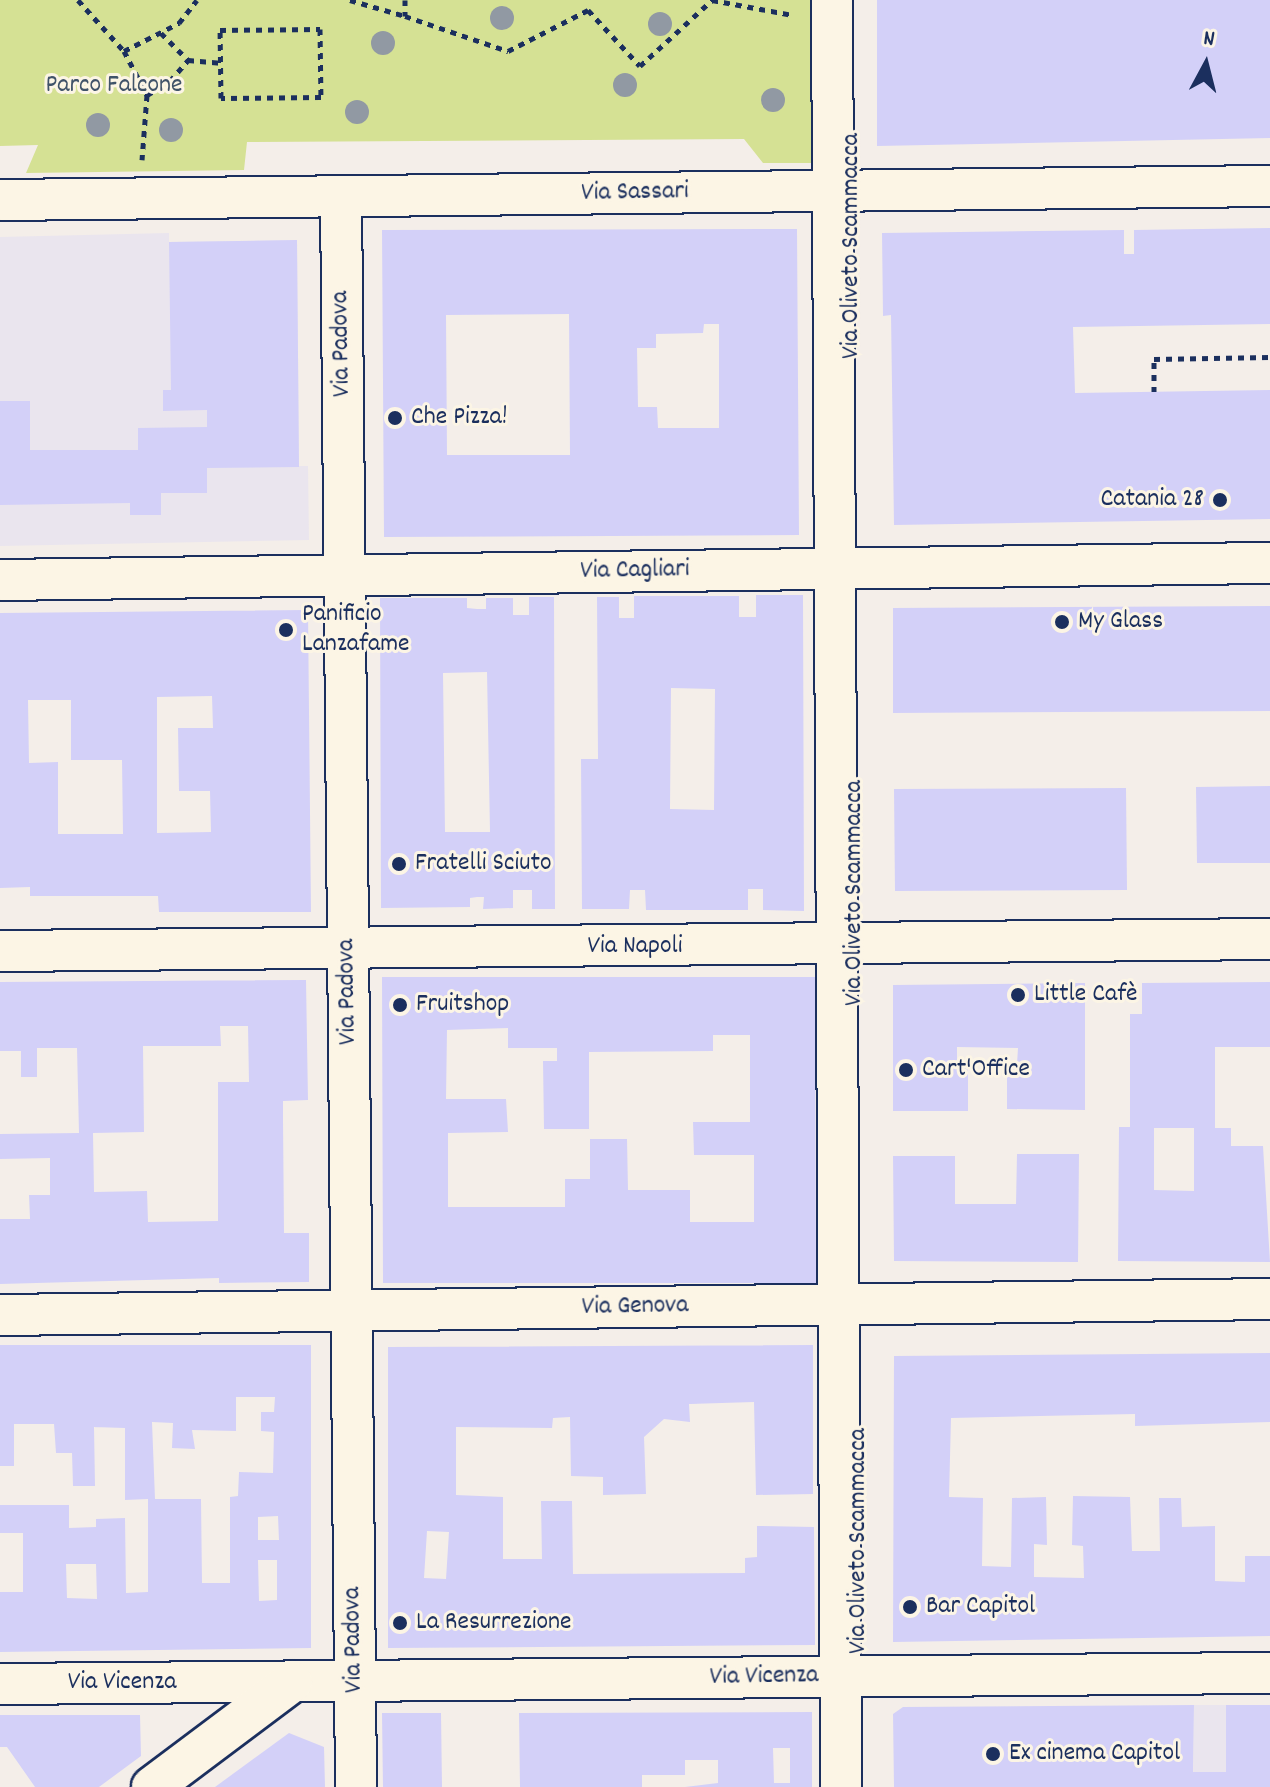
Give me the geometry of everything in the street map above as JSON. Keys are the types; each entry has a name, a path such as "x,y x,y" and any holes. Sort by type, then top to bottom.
{"street":[{"path":"832,0 843,191"},
{"name":"Via Oliveto Scammacca","path":"851,0 843,191 844,569 850,1676 860,1787"},
{"name":"Via Sassari","path":"0,200 1270,186"},
{"name":"Via Padova","path":"341,196 356,1787"},
{"name":"Via Cagliari","path":"0,580 1270,563"},
{"name":"Via Napoli","path":"0,951 846,946 1270,939"},
{"name":"Via Genova","path":"0,1315 1270,1299"},
{"name":"Via Vicenza","path":"0,1684 1270,1673"},
{"path":"841,1787 850,1676"},
{"path":"152,1787 292,1682"}],"path":[{"path":"78,0 124,51 147,95 143,167"},
{"path":"124,51 179,23 197,0"},
{"path":"350,0 508,51 588,10 640,66 712,0 791,15"},
{"path":"405,0 405,16"},
{"path":"320,29 321,97 221,98 220,63 220,30 320,29"},
{"path":"161,33 188,60 220,63"},
{"path":"147,95 170,81 188,60"},
{"path":"1154,392 1154,359 1270,357"}],"shaded area":[{"path":"169,233 169,242 297,240 299,466 308,466 309,540 0,546 0,237"},
{"path":"1194,1705 1270,1705 1270,1787 1193,1787"}],"green space":[{"name":"Parco Falcone","path":"0,0 823,0 825,163 763,163 744,139 247,142 244,170 26,173 38,145 0,146"}],"building":[{"path":"877,0 1270,0 1270,138 877,146"},
{"path":"1270,228 1270,324 1073,327 1075,393 1270,390 1270,519 894,525 891,315 883,316 882,233 1124,230 1124,254 1134,254 1134,230"},
{"path":"797,229 799,535 384,537 382,230","holes":["569,314 570,455 447,455 446,315","704,324 719,324 719,428 658,428 657,407 638,407 637,348 656,348 656,334 703,333"]},
{"path":"297,240 299,467 207,468 207,493 161,493 161,515 130,515 130,503 0,505 0,401 30,401 30,450 138,450 138,428 207,427 207,410 163,411 163,390 171,390 169,242"},
{"path":"756,595 803,595 804,911 763,910 763,889 748,889 748,910 646,910 645,890 630,890 629,909 582,909 581,759 598,759 597,597 619,597 619,618 634,618 634,596 739,596 739,617 756,617","holes":["671,688 715,689 714,810 670,809"]},
{"path":"529,597 554,597 555,909 532,909 532,890 513,890 513,908 483,909 484,897 477,897 470,898 470,907 381,908 380,598 467,598 467,608 486,609 486,598 513,598 513,615 529,615","holes":["487,672 490,832 445,832 443,673"]},
{"path":"1270,606 1270,711 893,713 893,608"},
{"path":"308,610 311,912 159,912 158,896 30,896 30,887 0,888 0,613","holes":["212,696 213,728 178,728 179,791 210,791 211,832 157,833 157,697","28,700 71,700 71,760 122,760 123,834 58,834 58,762 29,763"]},
{"path":"1270,786 1270,863 1197,863 1196,787"},
{"path":"1126,788 1127,890 895,891 894,789"},
{"path":"382,977 815,977 816,1283 383,1283","holes":["508,1028 508,1048 557,1048 557,1061 543,1061 544,1129 589,1129 589,1052 713,1051 713,1035 750,1035 750,1122 693,1122 694,1155 754,1155 754,1222 690,1222 690,1190 628,1190 627,1139 590,1139 590,1179 565,1179 565,1207 448,1207 448,1133 508,1132 506,1099 446,1099 447,1030"]},
{"path":"306,980 308,1100 283,1101 284,1233 309,1233 309,1282 219,1283 219,1278 0,1284 0,1219 30,1219 29,1195 50,1195 50,1158 0,1159 0,1134 79,1133 77,1048 37,1048 37,1077 21,1077 21,1051 0,1051 0,982","holes":["220,1026 248,1026 249,1082 218,1082 218,1221 148,1222 147,1191 94,1192 93,1133 144,1132 143,1046 221,1046"]},
{"path":"1270,982 1270,1047 1215,1047 1215,1128 1231,1128 1231,1146 1263,1146 1270,1262 1118,1261 1119,1127 1130,1127 1130,1014 1142,1014 1142,983","holes":["1154,1128 1194,1128 1194,1191 1154,1190"]},
{"path":"1085,983 1085,1110 1007,1109 1007,1064 1017,1064 1018,1048 957,1047 957,1065 968,1065 968,1111 893,1111 893,985"},
{"path":"1017,1154 1079,1154 1078,1262 894,1261 893,1156 955,1156 955,1204 1016,1204"},
{"path":"0,1345 311,1345 311,1648 0,1652 0,1592 23,1592 23,1533 0,1533 0,1505 69,1505 69,1528 96,1527 96,1519 125,1518 126,1593 148,1592 148,1499 125,1500 125,1428 94,1427 95,1486 73,1486 72,1453 56,1453 54,1424 14,1424 14,1466 0,1466","holes":["236,1397 275,1397 274,1412 261,1412 261,1431 274,1432 273,1473 239,1472 238,1496 230,1497 230,1583 202,1583 201,1499 155,1499 152,1422 173,1423 172,1448 195,1449 192,1430 236,1431","278,1516 279,1540 258,1540 258,1517","258,1560 277,1560 277,1600 259,1601","66,1564 96,1564 97,1599 67,1598"]},
{"path":"813,1345 813,1494 756,1495 754,1402 689,1404 690,1422 664,1419 644,1437 646,1494 603,1495 603,1477 571,1476 570,1417 553,1418 552,1428 456,1427 456,1495 503,1497 503,1559 542,1559 541,1501 572,1501 573,1574 745,1573 745,1558 757,1557 757,1526 814,1527 815,1645 388,1648 388,1347","holes":["427,1531 449,1532 446,1579 424,1578"]},
{"path":"1270,1353 1270,1422 1135,1426 1135,1414 951,1418 949,1497 983,1498 982,1566 1011,1567 1012,1498 1046,1497 1047,1545 1034,1544 1034,1577 1084,1578 1083,1546 1072,1545 1073,1496 1130,1497 1132,1551 1160,1551 1159,1498 1181,1498 1182,1527 1215,1526 1215,1581 1245,1582 1245,1556 1270,1556 1270,1636 893,1642 894,1356"},
{"path":"1194,1705 1193,1772 1226,1772 1226,1705 1270,1705 1270,1787 894,1787 893,1714 903,1707"},
{"path":"812,1712 812,1787 685,1787 718,1783 718,1760 685,1760 685,1775 642,1775 642,1787 520,1787 519,1713","holes":["773,1748 790,1748 790,1783 774,1783"]},
{"path":"382,1713 441,1713 442,1787 383,1787"},
{"path":"0,1715 140,1715 141,1756 99,1787 35,1787 7,1747 0,1747"},
{"path":"289,1733 324,1747 325,1787 215,1787"}],"place":[{"name":"Che Pizza!","path":"395,418"},
{"name":"Catania 28","path":"1220,500"},
{"name":"My Glass","path":"1062,622"},
{"name":"Panificio Lanzafame","path":"286,630"},
{"name":"Fratelli Sciuto","path":"399,864"},
{"name":"Little Cafè","path":"1018,995"},
{"name":"Fruitshop","path":"400,1005"},
{"name":"Cart'Office","path":"906,1070"},
{"name":"Bar Capitol","path":"910,1607"},
{"name":"La Resurrezione","path":"400,1623"},
{"name":"Ex cinema Capitol","path":"993,1754"}]}
